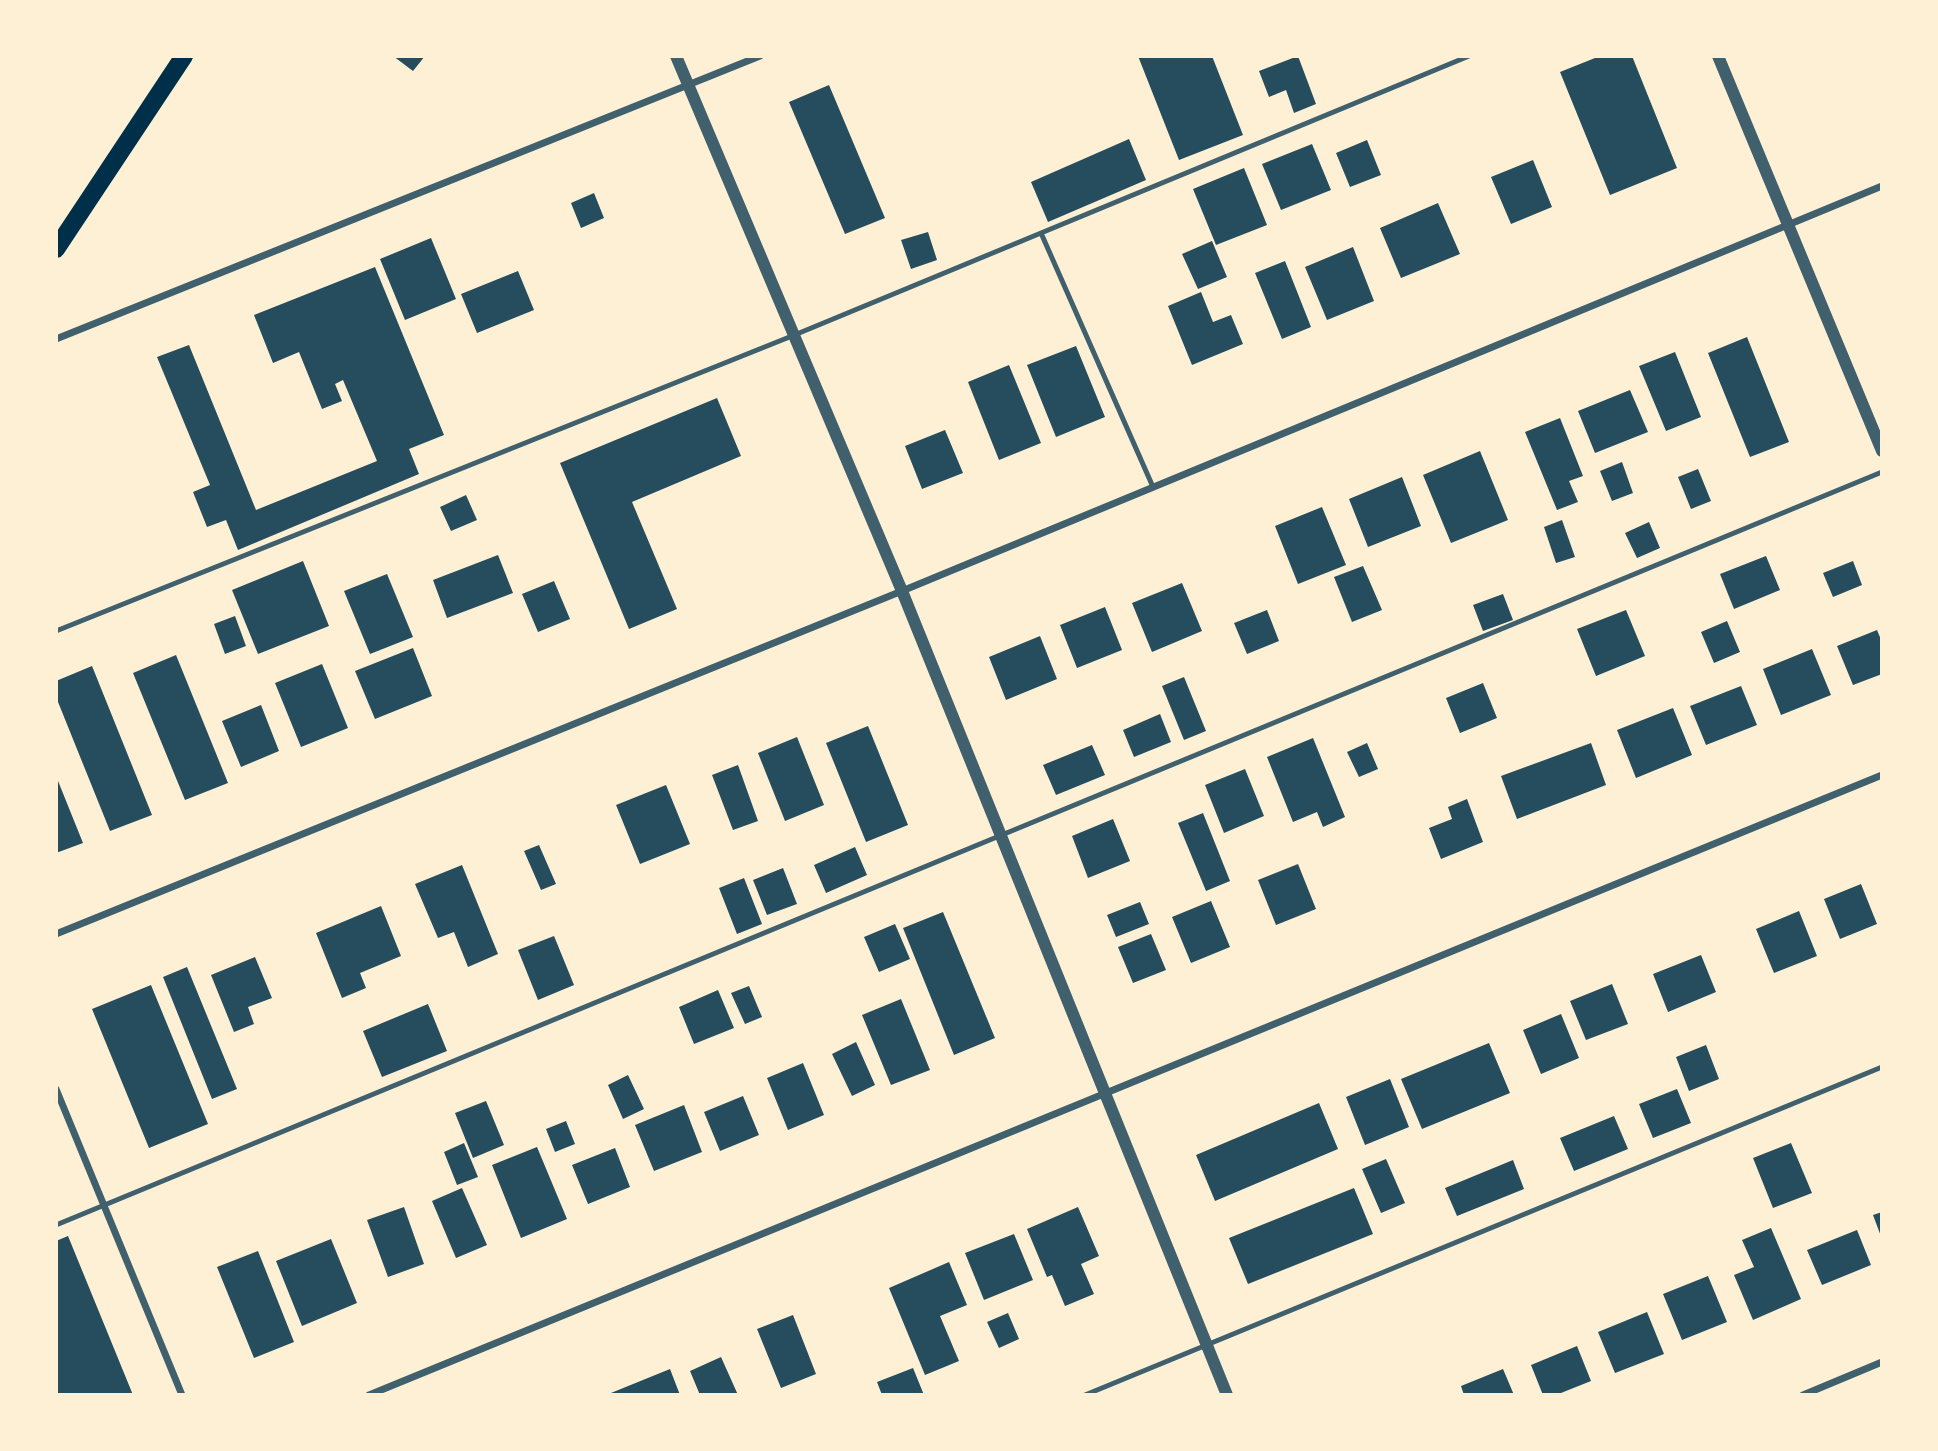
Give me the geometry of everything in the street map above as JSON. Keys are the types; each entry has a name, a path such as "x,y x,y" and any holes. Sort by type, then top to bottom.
{"main road":[{"path":"56,249 184,56"}],"street":[{"path":"676,56 792,336 902,591 1227,1395"},
{"path":"56,339 760,56"},
{"path":"1718,56 1882,451"},
{"path":"56,934 902,591 1882,186"},
{"path":"369,1395 1882,775"},
{"path":"56,1089 182,1395"},
{"path":"1803,1395 1882,1362"}],"lane":[{"path":"56,631 792,336 1469,56"},
{"path":"1041,233 1153,487"},
{"path":"56,1225 1882,472"},
{"path":"1085,1395 1882,1067"}],"building":[{"path":"393,56 425,56 413,71"},
{"path":"1138,56 1212,56 1243,135 1179,160"},
{"path":"1298,56 1316,104 1294,113 1286,90 1269,97 1259,71"},
{"path":"1600,56 1632,56 1677,168 1610,195 1560,72"},
{"path":"829,85 885,218 845,234 789,102"},
{"path":"1129,139 1146,180 1048,222 1031,182"},
{"path":"1367,140 1381,175 1350,187 1336,153"},
{"path":"1312,144 1331,190 1281,210 1262,164"},
{"path":"1533,160 1552,207 1511,224 1491,177"},
{"path":"1244,168 1267,225 1216,245 1193,189"},
{"path":"594,193 604,218 581,228 571,203"},
{"path":"1438,203 1460,254 1401,278 1380,228"},
{"path":"928,232 937,260 911,269 901,240"},
{"path":"431,238 456,299 405,320 380,259"},
{"path":"1212,241 1227,277 1198,289 1182,254"},
{"path":"1353,247 1374,301 1327,320 1305,267"},
{"path":"1285,261 1311,327 1282,339 1255,273"},
{"path":"375,267 444,435 409,449 419,474 238,550 226,520 207,527 193,492 210,485 157,357 189,345 256,510 377,461 343,380 335,384 342,401 322,409 299,352 273,363 254,315"},
{"path":"518,271 534,310 477,333 461,294"},
{"path":"1201,292 1213,322 1231,315 1243,344 1192,365 1168,306"},
{"path":"1747,337 1789,442 1750,457 1708,353"},
{"path":"1076,346 1105,417 1056,437 1027,365"},
{"path":"1675,352 1701,417 1666,431 1639,366"},
{"path":"1009,365 1041,443 999,460 968,382"},
{"path":"1630,390 1648,432 1595,453 1578,411"},
{"path":"717,398 741,456 632,502 677,609 629,629 560,463"},
{"path":"1560,418 1583,476 1569,481 1578,502 1557,510 1525,432"},
{"path":"945,430 963,473 922,489 905,446"},
{"path":"1480,451 1508,520 1451,543 1423,475"},
{"path":"1622,462 1633,493 1612,501 1600,471"},
{"path":"1698,469 1711,501 1691,509 1678,477"},
{"path":"1402,477 1421,526 1368,547 1349,499"},
{"path":"466,495 477,520 451,531 440,507"},
{"path":"1322,507 1346,565 1298,584 1275,526"},
{"path":"1562,520 1575,557 1556,563 1544,527"},
{"path":"1649,522 1660,548 1637,558 1625,533"},
{"path":"498,555 513,593 447,618 433,580"},
{"path":"1766,556 1780,590 1734,609 1720,574"},
{"path":"303,561 329,626 258,654 232,590"},
{"path":"1853,561 1862,585 1833,597 1823,573"},
{"path":"1363,566 1382,610 1352,622 1334,577"},
{"path":"387,574 413,637 370,654 344,591"},
{"path":"554,581 570,619 538,632 522,594"},
{"path":"1182,583 1202,631 1152,652 1132,603"},
{"path":"1503,594 1513,620 1483,631 1473,605"},
{"path":"1105,607 1122,650 1077,668 1060,625"},
{"path":"1267,610 1279,641 1247,654 1234,623"},
{"path":"1626,610 1645,656 1596,676 1577,629"},
{"path":"235,616 246,646 225,654 214,624"},
{"path":"1727,621 1740,652 1714,663 1701,632"},
{"path":"1877,630 1882,642 1882,674 1853,685 1837,646"},
{"path":"1040,636 1057,679 1006,700 989,657"},
{"path":"413,648 432,696 375,719 355,671"},
{"path":"1812,649 1831,695 1781,715 1763,669"},
{"path":"176,655 228,783 185,800 133,673"},
{"path":"322,664 348,728 301,747 275,683"},
{"path":"92,666 152,815 110,831 56,697 56,681"},
{"path":"1184,677 1206,731 1184,740 1162,686"},
{"path":"1483,683 1497,718 1460,733 1446,698"},
{"path":"1741,686 1757,725 1706,745 1690,706"},
{"path":"261,705 279,751 241,767 222,721"},
{"path":"1673,708 1692,755 1636,778 1617,730"},
{"path":"1160,714 1171,742 1134,757 1123,730"},
{"path":"868,726 908,825 866,842 826,743"},
{"path":"797,737 824,805 785,821 758,753"},
{"path":"1313,738 1345,817 1323,827 1317,812 1293,822 1267,757"},
{"path":"1367,743 1378,769 1359,777 1347,752"},
{"path":"1591,743 1606,785 1517,819 1501,776"},
{"path":"1092,745 1105,775 1056,795 1043,765"},
{"path":"738,765 758,821 733,830 712,775"},
{"path":"1245,769 1264,816 1224,833 1205,785"},
{"path":"56,776 83,843 56,853"},
{"path":"666,785 690,844 640,864 616,805"},
{"path":"1467,799 1483,842 1441,859 1429,828 1452,819 1448,807"},
{"path":"1203,813 1230,881 1206,891 1178,823"},
{"path":"1113,819 1130,861 1088,878 1072,836"},
{"path":"539,845 556,884 541,890 524,851"},
{"path":"855,847 867,875 826,893 814,865"},
{"path":"1298,864 1316,909 1276,925 1258,880"},
{"path":"462,865 498,954 468,967 454,932 438,938 415,884"},
{"path":"783,868 797,904 767,915 753,880"},
{"path":"744,878 762,924 737,934 719,888"},
{"path":"1861,884 1877,924 1840,939 1824,899"},
{"path":"1211,901 1230,947 1191,963 1172,917"},
{"path":"1140,902 1149,924 1116,937 1107,915"},
{"path":"381,906 401,956 360,973 366,988 342,998 316,933"},
{"path":"1799,911 1817,956 1774,973 1756,929"},
{"path":"943,912 995,1038 954,1055 903,928"},
{"path":"895,924 910,959 879,972 864,937"},
{"path":"1151,934 1166,970 1133,983 1118,947"},
{"path":"554,936 574,985 538,1000 518,950"},
{"path":"1701,955 1716,992 1668,1012 1653,974"},
{"path":"255,957 272,998 248,1007 254,1024 234,1032 211,975"},
{"path":"187,967 237,1089 212,1099 163,977"},
{"path":"1612,984 1628,1024 1586,1040 1570,1001"},
{"path":"151,985 208,1124 149,1148 92,1009"},
{"path":"749,986 762,1017 745,1024 731,993"},
{"path":"718,990 734,1028 694,1044 679,1007"},
{"path":"901,999 930,1070 891,1085 862,1015"},
{"path":"428,1004 447,1051 382,1077 363,1031"},
{"path":"1561,1014 1579,1058 1541,1074 1523,1030"},
{"path":"856,1042 875,1085 852,1096 832,1054"},
{"path":"1489,1043 1510,1093 1422,1129 1401,1079"},
{"path":"1706,1045 1719,1079 1689,1091 1676,1057"},
{"path":"803,1063 824,1115 788,1130 767,1078"},
{"path":"628,1075 644,1109 623,1119 608,1085"},
{"path":"1390,1079 1409,1127 1365,1145 1346,1097"},
{"path":"1677,1089 1691,1123 1653,1138 1639,1104"},
{"path":"743,1096 759,1135 720,1151 704,1112"},
{"path":"486,1101 504,1145 473,1158 455,1113"},
{"path":"1319,1103 1338,1149 1215,1201 1196,1155"},
{"path":"684,1105 702,1152 654,1171 635,1125"},
{"path":"1614,1116 1628,1149 1574,1171 1560,1138"},
{"path":"566,1121 575,1144 555,1152 546,1129"},
{"path":"464,1143 478,1177 457,1185 444,1152"},
{"path":"1791,1143 1812,1193 1773,1208 1753,1158"},
{"path":"537,1147 567,1219 521,1238 492,1165"},
{"path":"615,1148 630,1187 588,1204 572,1165"},
{"path":"1386,1159 1405,1203 1381,1213 1362,1169"},
{"path":"1513,1160 1524,1189 1457,1216 1445,1188"},
{"path":"462,1188 487,1245 456,1258 432,1201"},
{"path":"1354,1188 1373,1234 1248,1284 1229,1238"},
{"path":"404,1207 424,1264 388,1277 367,1220"},
{"path":"1078,1207 1099,1256 1081,1264 1094,1294 1065,1306 1052,1275 1047,1277 1027,1229"},
{"path":"1882,1212 1882,1239 1873,1215"},
{"path":"1771,1228 1801,1299 1753,1320 1734,1275 1754,1267 1742,1240"},
{"path":"1857,1230 1871,1265 1822,1285 1807,1250"},
{"path":"1014,1234 1033,1280 984,1300 965,1253"},
{"path":"68,1236 133,1395 56,1395 56,1241"},
{"path":"331,1239 357,1303 302,1326 276,1261"},
{"path":"258,1251 294,1342 254,1358 217,1267"},
{"path":"949,1262 967,1305 940,1316 959,1361 925,1375 889,1288"},
{"path":"1708,1276 1727,1322 1682,1340 1663,1294"},
{"path":"1647,1312 1664,1354 1615,1373 1598,1332"},
{"path":"1008,1313 1019,1339 999,1348 987,1322"},
{"path":"793,1315 816,1374 781,1388 757,1329"},
{"path":"1577,1346 1591,1381 1556,1395 1543,1395 1531,1365"},
{"path":"721,1357 738,1395 700,1395 690,1371"},
{"path":"913,1368 924,1395 882,1395 877,1382"},
{"path":"670,1369 680,1395 606,1395"},
{"path":"1503,1369 1514,1395 1464,1395 1461,1386"}]}
